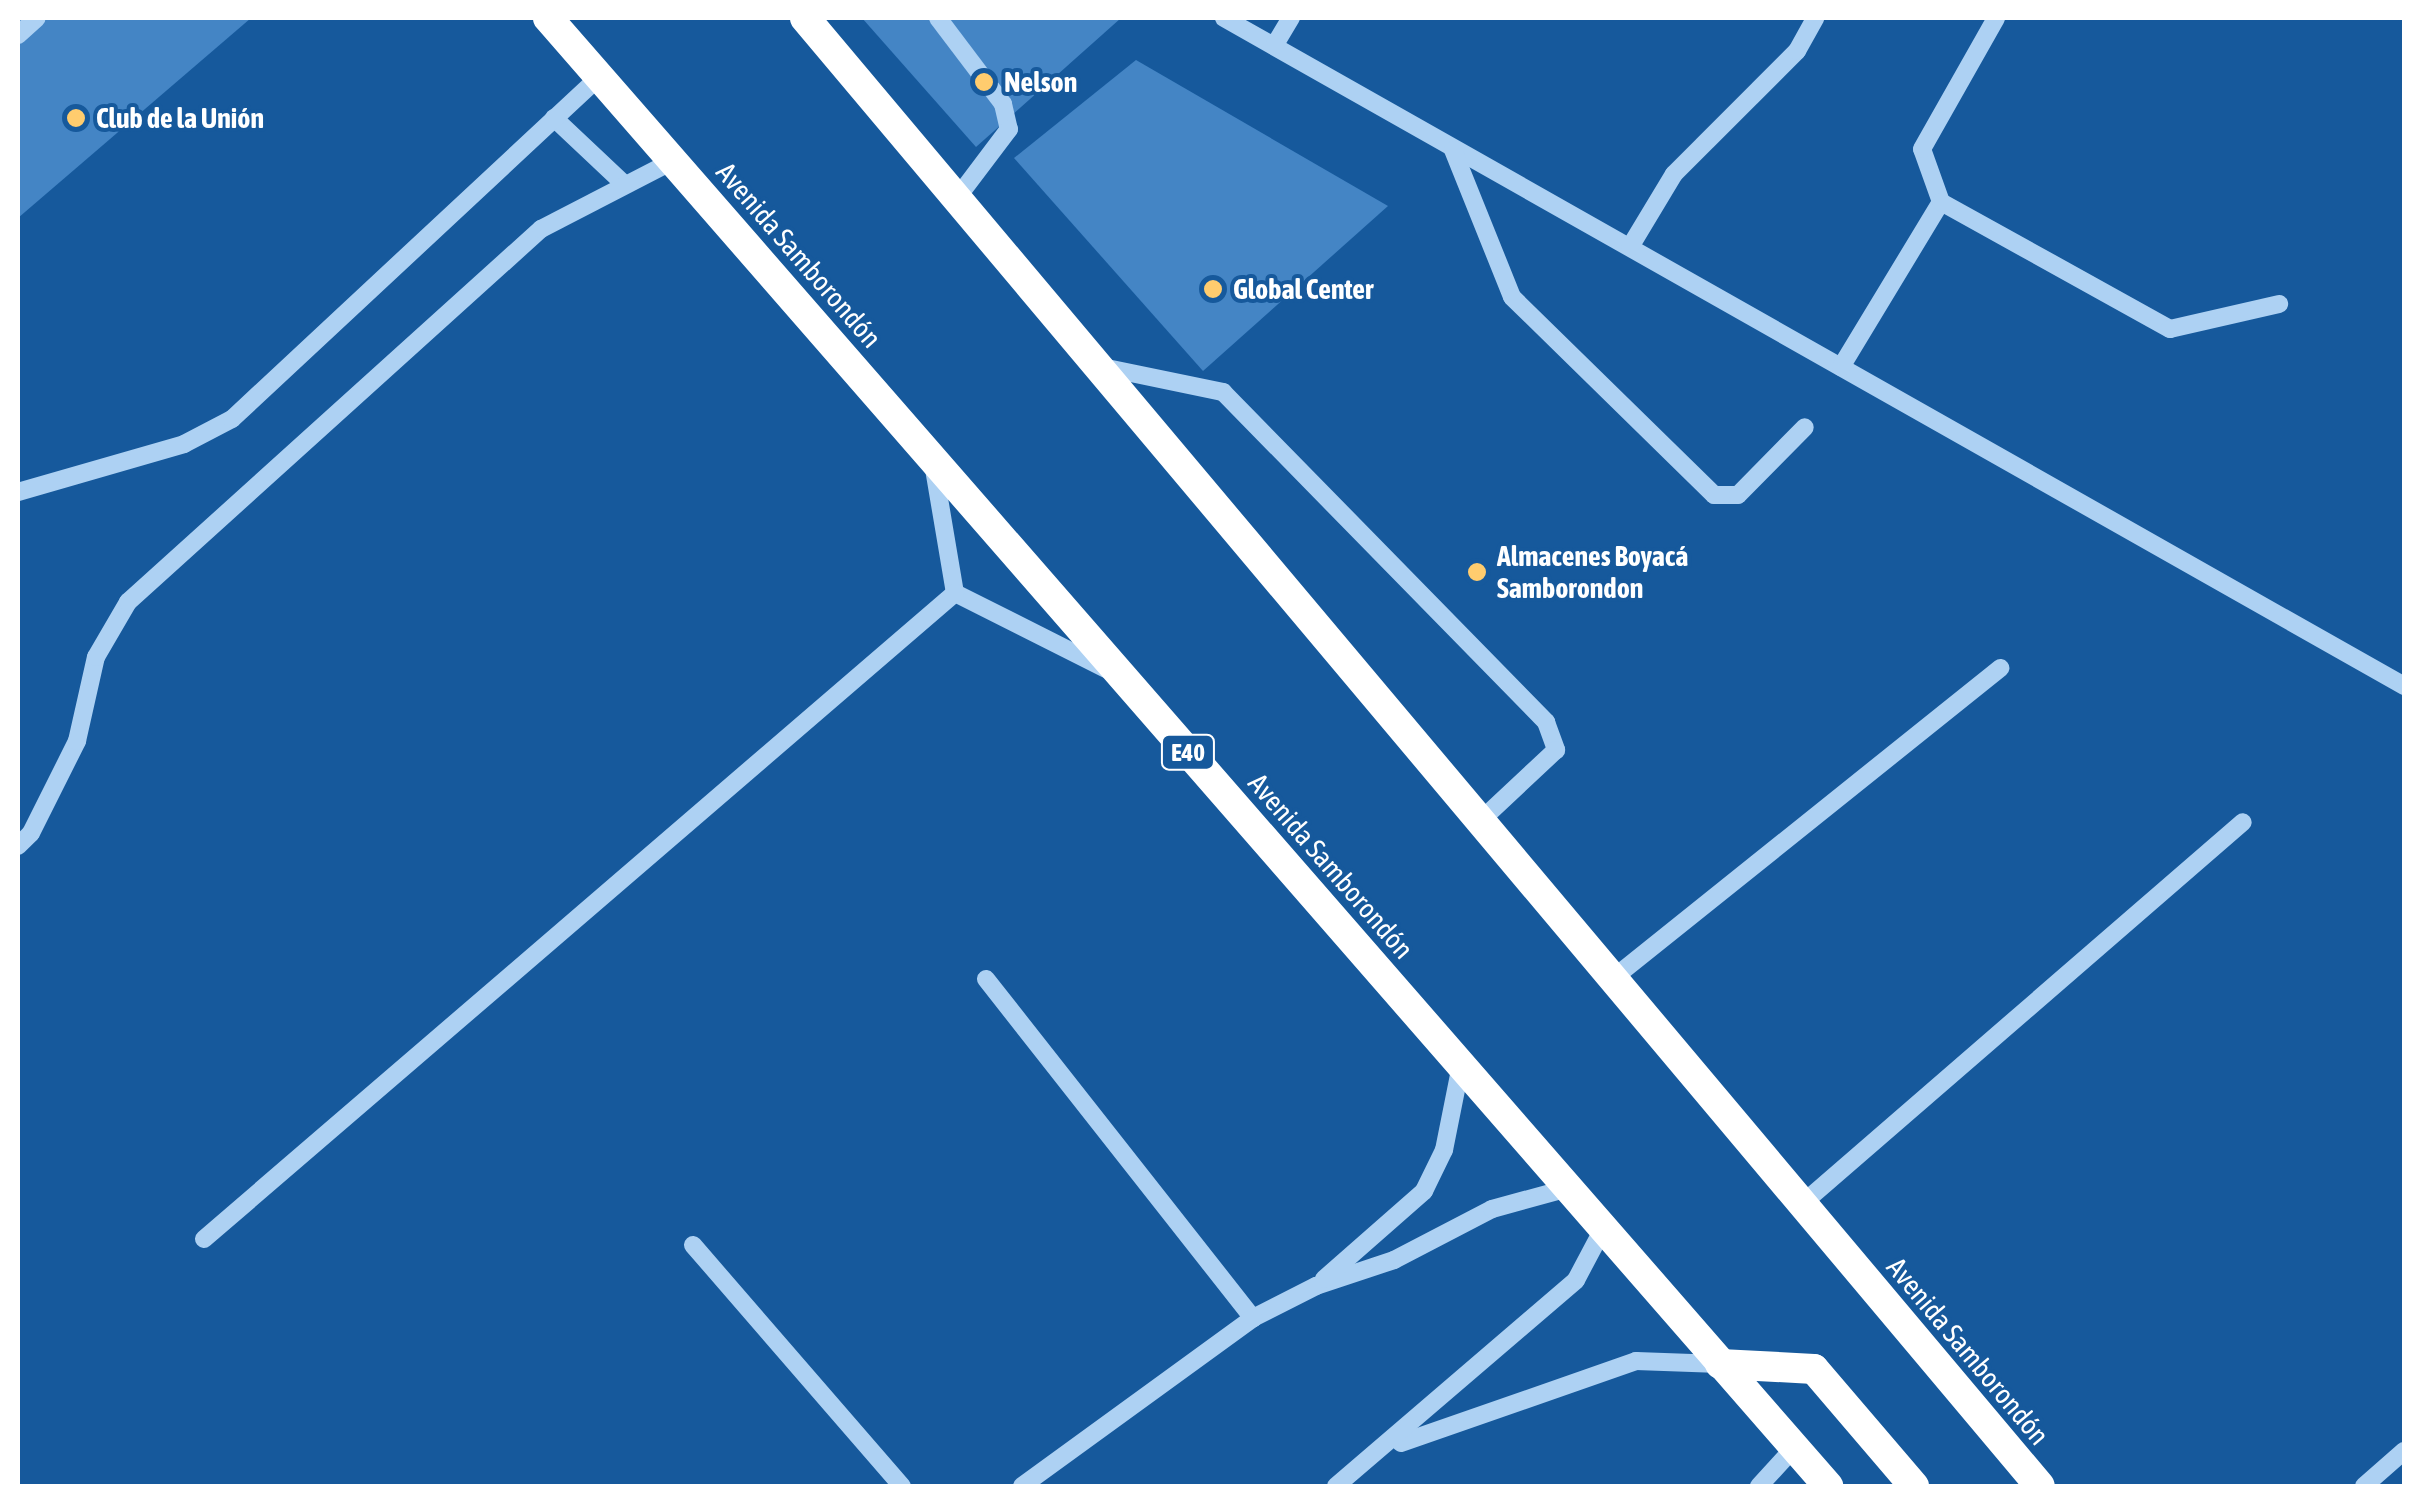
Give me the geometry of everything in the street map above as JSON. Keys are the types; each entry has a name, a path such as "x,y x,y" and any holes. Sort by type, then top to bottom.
{"highway":[{"name":"Avenida Samborondón","path":"548,18 1828,1486"},
{"name":"Avenida Samborondón","path":"804,18 2040,1486"},
{"path":"1720,1364 1814,1369 1914,1486"}],"street":[{"path":"18,35 37,18"},
{"path":"938,18 1002,104 1009,129 956,198"},
{"path":"1224,18 1453,150 2402,679"},
{"path":"1274,46 1290,18"},
{"path":"1630,247 1674,174 1798,51 1815,18"},
{"path":"1996,18 1922,148 1941,202 2170,329 2280,304"},
{"path":"18,492 184,444 232,419 599,77"},
{"path":"554,118 622,182"},
{"path":"1453,150 1512,297 1714,494 1738,495 1804,427"},
{"path":"18,846 31,833 77,741 96,656 128,602 541,229 622,182 673,161"},
{"path":"1841,367 1941,202"},
{"path":"1098,366 1223,392 1546,722 1556,750 1480,821"},
{"path":"932,458 954,593"},
{"path":"954,593 1124,678"},
{"path":"204,1239 954,593"},
{"path":"1611,980 2001,668"},
{"path":"1802,1204 2243,822"},
{"path":"986,979 1253,1318"},
{"path":"1316,1286 1424,1190 1444,1150 1461,1065"},
{"path":"1022,1486 1253,1318 1316,1286 1394,1260 1492,1209 1569,1188"},
{"path":"1336,1486 1387,1448 1576,1280 1603,1228"},
{"path":"693,1244 902,1486"},
{"path":"1387,1448 1570,1379 1636,1361 1720,1364"},
{"path":"1759,1486 1794,1448"},
{"path":"2364,1486 2404,1451"}],"building":[{"name":"Club de la Unión","path":"18,18 251,18 18,218"},
{"name":"Nelson","path":"862,18 1121,18 976,147"},
{"name":"Global Center","path":"1136,60 1388,206 1203,371 1014,158"}],"place":[{"name":"Nelson","path":"984,82"},
{"name":"Club de la Unión","path":"76,118"},
{"name":"Global Center","path":"1213,289"},
{"name":"Almacenes Boyacá Samborondon","path":"1477,572"}]}
